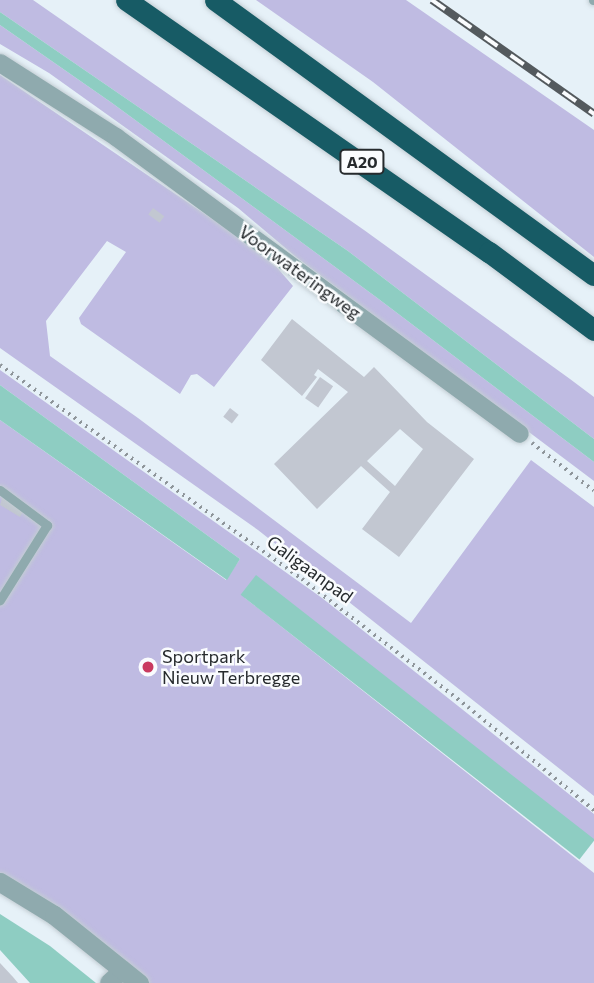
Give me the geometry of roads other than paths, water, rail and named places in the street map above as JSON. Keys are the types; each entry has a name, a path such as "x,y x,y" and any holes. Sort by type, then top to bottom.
{"highway":[{"name":"A20","path":"126,0 478,244 594,330"},
{"name":"A20","path":"215,0 594,275"}],"street":[{"name":"Voorwateringweg","path":"0,63 116,137 520,434"},
{"path":"0,881 54,915 114,978 139,983"}],"lane":[{"path":"0,490 47,525 0,600"}],"railway":[{"path":"432,0 594,114"}],"place":[{"name":"Sportpark Nieuw Terbregge","path":"148,667"}]}
